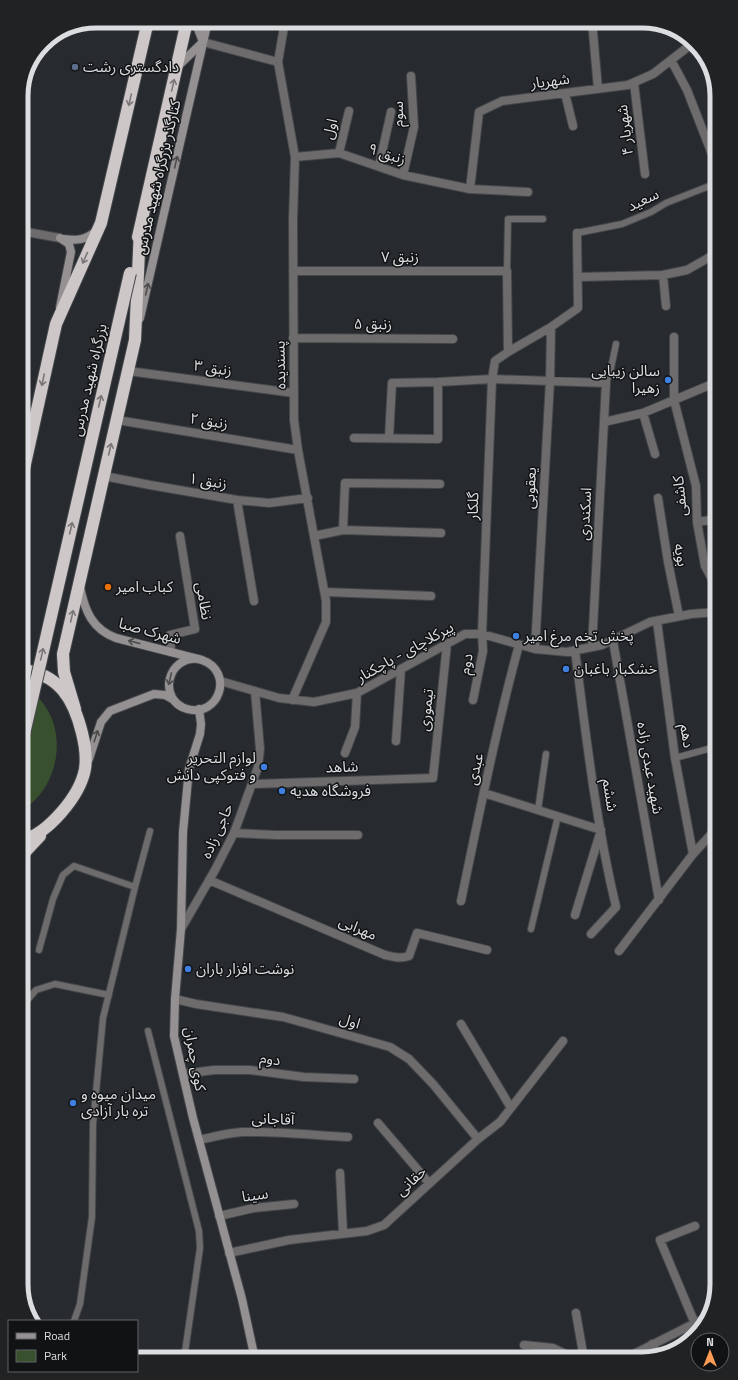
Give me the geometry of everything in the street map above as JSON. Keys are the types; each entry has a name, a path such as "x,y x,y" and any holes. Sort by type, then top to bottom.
{"highway":[{"path":"28,450 56,324 99,227 146,28"},
{"name":"بزرگراه شهید مدرس","path":"28,717 185,28"},
{"path":"28,849 74,795 84,774 86,760 85,750 64,672 63,657 135,340 140,229"},
{"path":"28,672 38,674 51,680 65,693 75,709"},
{"path":"28,838 40,833 53,821"}],"main road":[{"path":"177,67 203,42 198,28"},
{"name":"کنارگذر بزرگراه شهید مدرس","path":"135,340 206,28"},
{"path":"60,238 72,240 86,238 93,234 99,227"},
{"path":"56,324 71,252 69,244 60,238"},
{"name":"شهرک صبا","path":"80,582 82,597 88,613 99,629 116,638 199,659"},
{"path":"84,774 98,730 103,719 108,713 116,708 154,694 165,695 186,708 199,709 208,706 216,699 220,690 219,674 208,662 199,659 183,661 178,664 172,672 169,680 169,688 175,700"},
{"name":"کوی چمران","path":"199,709 200,729 189,769 183,832 181,929 175,999 174,1036 199,1140 242,1299 253,1352"}],"street":[{"name":"پسندیده","path":"284,28 278,62 295,158 293,220 294,420 298,450 326,601 326,622 292,700"},
{"path":"593,28 598,89"},
{"path":"203,42 278,62"},
{"name":"شهریار","path":"470,189 479,112 502,101 565,92 628,86 653,74 688,47"},
{"path":"671,60 687,90 710,149"},
{"name":"سوم","path":"403,175 414,127 411,76"},
{"name":"شهریار ۴","path":"634,83 645,174"},
{"path":"565,92 573,126"},
{"name":"اول","path":"339,153 349,111"},
{"path":"379,166 391,112"},
{"name":"زنبق ۹","path":"295,158 339,153 403,175 470,189 528,192"},
{"path":"28,232 60,238"},
{"path":"577,233 578,277 663,276 687,270 710,257"},
{"name":"زنبق ۷","path":"293,271 507,271"},
{"path":"507,271 508,352"},
{"path":"663,276 666,306"},
{"name":"گلکار","path":"482,634 492,379 495,361 551,327 578,308 578,277"},
{"name":"یعقوبی","path":"535,649 550,381 551,327"},
{"name":"کاشفی","path":"674,337 674,400 696,486 696,522 705,566 710,575"},
{"name":"زنبق ۵","path":"293,338 453,339"},
{"name":"زنبق ۳","path":"128,371 294,393"},
{"path":"389,438 392,383 492,379 606,383"},
{"path":"354,438 438,438 438,382"},
{"name":"اسکندری","path":"592,647 606,383"},
{"path":"604,422 642,413 710,385"},
{"path":"642,413 656,454"},
{"name":"زنبق ۲","path":"117,420 298,450"},
{"name":"زنبق ۱","path":"104,476 237,500 269,503 308,498"},
{"path":"343,530 345,483 440,484"},
{"name":"بویه","path":"658,498 668,562 679,616"},
{"path":"237,500 254,601"},
{"path":"696,522 710,520"},
{"path":"314,536 343,530 441,533"},
{"name":"نظامی","path":"171,652 170,635 195,630 180,536"},
{"path":"325,592 431,596"},
{"name":"پیرکلاچای - پاچکنار","path":"220,681 279,698 314,702 358,694 465,634 482,634 535,649 567,652 602,645 650,622 679,616 710,613"},
{"name":"دهم","path":"657,621 676,758 694,854"},
{"name":"دوم","path":"473,700 483,651 482,634"},
{"name":"شهید عبدی زاده","path":"613,641 659,900"},
{"name":"تیموری","path":"434,778 447,644"},
{"name":"عبدی","path":"461,901 484,793 519,645"},
{"name":"ششم","path":"575,650 589,757 608,872 616,907 591,934"},
{"path":"396,741 401,669"},
{"name":"حاجی زاده","path":"181,929 210,880 234,833 258,767 260,749 255,691"},
{"path":"345,753 355,727 358,694"},
{"name":"شاهد","path":"252,784 434,778"},
{"path":"484,793 601,830 575,915"},
{"path":"234,833 276,835 358,835"},
{"path":"619,951 694,854 710,836"},
{"name":"مهرابی","path":"210,880 395,958 409,956 417,933 487,950"},
{"name":"اول","path":"175,999 283,1016 390,1047 409,1059 433,1084 478,1139"},
{"path":"461,1024 511,1108"},
{"name":"حقانی","path":"229,1253 289,1240 367,1231 384,1225 478,1139 500,1122 563,1041"},
{"name":"دوم","path":"183,1074 214,1070 250,1070 304,1077 354,1079"},
{"path":"378,1122 429,1183"},
{"name":"آقاجانی","path":"199,1140 240,1132 280,1132 316,1136 348,1137"},
{"path":"340,1173 343,1233"},
{"name":"سینا","path":"219,1216 254,1208 294,1204"},
{"path":"695,1226 660,1240 696,1326"},
{"path":"576,1313 583,1352"},
{"path":"637,1352 652,1344 694,1328"},
{"path":"652,1344 655,1351"},
{"path":"524,1345 553,1348 561,1352"}],"lane":[{"name":"سعید","path":"577,233 622,224 651,212 666,202 710,185"},
{"path":"507,271 508,219 543,219"},
{"path":"606,383 610,373 616,344"},
{"path":"676,758 710,748"},
{"path":"538,810 546,754"},
{"path":"531,928 558,816"},
{"path":"74,1320 80,1304 92,1217 93,1124 102,1024 150,831"},
{"path":"40,950 53,899 63,875 74,866 135,887"},
{"path":"28,999 36,990 56,984 109,995"},
{"path":"148,1031 199,1231 200,1248 185,1352"}],"green space":[{"path":"28,691 40,700 52,719 56,734 57,748 55,763 50,778 43,791 28,806"}],"place":[{"name":"دادگستری رشت","path":"75,67"},
{"name":"سالن زیبایی زهیرا","path":"668,380"},
{"name":"کباب امیر","path":"108,587"},
{"name":"پخش تخم مرغ امیر","path":"516,636"},
{"name":"خشکبار باغبان","path":"566,669"},
{"name":"لوازم التحریر و فتوکپی دانش","path":"264,767"},
{"name":"فروشگاه هدیه","path":"282,791"},
{"name":"نوشت افزار باران","path":"188,969"},
{"name":"میدان میوه و تره بار آزادی","path":"73,1103"}]}
